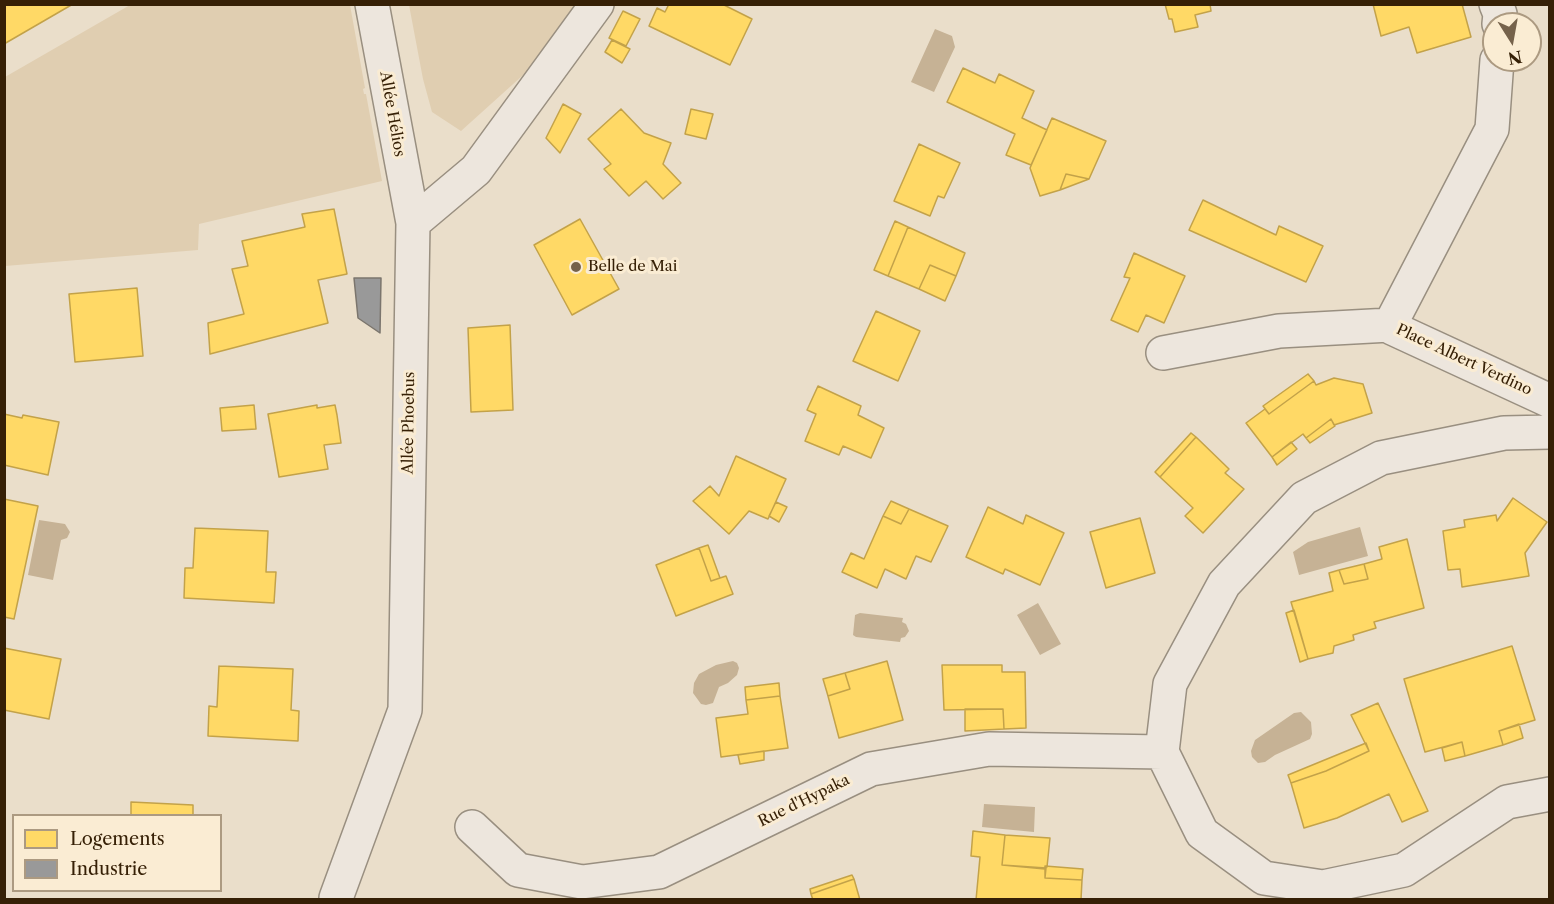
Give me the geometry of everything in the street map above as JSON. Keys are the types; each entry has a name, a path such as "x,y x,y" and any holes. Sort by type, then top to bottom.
{"street":[{"name":"Allée Hélios","path":"372,4 413,223"},
{"path":"413,223 476,170 597,4"},
{"path":"1390,325 1492,129 1496,72"},
{"name":"Allée Phoebus","path":"336,898 405,710 413,223"},
{"name":"Place Albert Verdino","path":"1163,353 1279,331 1390,325 1392,328 1550,401"},
{"path":"1550,432 1504,433 1381,458 1304,498 1224,584 1170,684 1162,752 1202,833 1264,878 1323,886 1404,870 1507,802 1550,794"},
{"name":"Rue d'Hypaka","path":"472,826 518,870 582,882 659,872 871,769 989,749 1162,752"}],"shaded area":[{"path":"130,5 350,5 365,88 363,89 366,94 382,181 199,224 198,250 5,266 5,77"},
{"path":"409,5 576,5 542,58 461,131 432,112 423,79"},
{"path":"935,29 952,36 955,47 934,92 911,82"},
{"path":"39,520 65,524 70,532 67,538 61,540 53,580 28,575"},
{"path":"1360,527 1368,556 1299,575 1293,552 1308,542"},
{"path":"1038,603 1061,644 1040,655 1017,615"},
{"path":"860,613 903,618 902,622 906,624 909,631 900,642 856,637 853,635 855,615"},
{"path":"733,661 739,668 737,675 719,687 713,703 701,704 693,693 694,683 699,674 716,665"},
{"path":"1301,712 1311,722 1310,739 1265,762 1258,763 1252,757 1251,751 1255,740 1294,713"},
{"path":"984,804 1035,807 1034,832 982,827"}],"building: Logements":[{"path":"4,4 73,4 4,44"},
{"path":"669,4 722,4 752,19 730,65 649,26 657,8 665,12"},
{"path":"1165,4 1210,4 1211,11 1195,15 1198,27 1175,32"},
{"path":"1373,4 1462,4 1471,37 1417,53 1409,27 1381,36"},
{"path":"623,11 640,19 626,46 609,38"},
{"path":"612,40 630,49 622,63 605,52"},
{"path":"963,68 995,83 999,74 1034,91 1022,118 1047,130 1031,165 1006,155 1015,134 947,102"},
{"path":"563,104 581,114 560,153 546,138"},
{"path":"621,109 644,133 671,143 663,164 681,183 663,199 646,181 629,196 604,169 611,164 588,139"},
{"path":"691,109 713,114 706,139 685,134"},
{"path":"1052,118 1106,141 1089,179 1066,174 1060,190 1040,196 1030,168"},
{"path":"919,144 960,163 944,198 938,196 930,216 894,201"},
{"path":"1066,174 1089,179 1060,190"},
{"path":"1203,200 1276,235 1279,226 1323,246 1306,282 1189,230"},
{"path":"334,209 347,274 318,280 328,323 210,354 208,323 244,314 232,269 248,266 242,241 305,227 302,214"},
{"name":"Belle de Mai","path":"580,219 619,289 572,315 534,245"},
{"path":"895,221 908,227 888,276 874,270"},
{"path":"908,227 965,253 956,276 930,265 919,289 888,276"},
{"path":"1134,253 1185,276 1164,323 1146,315 1138,332 1111,320 1130,278 1124,277"},
{"path":"930,265 956,276 945,301 919,289"},
{"path":"137,288 143,356 75,362 69,294"},
{"path":"876,311 920,331 898,381 853,361"},
{"path":"510,325 513,410 471,412 468,328"},
{"path":"1308,374 1314,381 1269,414 1263,406"},
{"path":"1334,378 1363,384 1372,413 1334,425 1331,419 1306,438 1303,434 1272,457 1246,423 1265,409 1269,414 1314,381 1316,385"},
{"path":"818,386 861,406 858,415 884,428 871,458 843,446 839,455 805,441 816,414 807,410"},
{"path":"254,405 256,429 222,431 220,408"},
{"path":"317,405 317,408 335,405 337,415 341,443 324,445 328,469 279,477 268,414"},
{"path":"4,414 59,422 48,475 4,465"},
{"path":"1331,419 1335,426 1310,443 1306,438"},
{"path":"1191,433 1196,437 1160,477 1155,472"},
{"path":"1196,437 1229,469 1225,473 1244,489 1203,533 1185,516 1193,508 1160,477"},
{"path":"1291,442 1297,449 1277,465 1272,457"},
{"path":"736,456 786,479 768,519 749,511 729,534 693,501 710,486 719,496"},
{"path":"1513,498 1547,522 1525,553 1529,576 1462,587 1460,569 1448,570 1443,531 1465,527 1464,520 1496,515 1497,521"},
{"path":"4,499 38,506 14,619 4,617"},
{"path":"891,501 909,509 901,524 883,516"},
{"path":"776,502 787,507 779,522 769,516"},
{"path":"988,507 1023,524 1026,515 1064,533 1040,585 1005,569 1003,574 966,557"},
{"path":"909,509 948,526 931,562 916,556 906,579 885,569 877,588 842,572 851,553 864,559 883,516 901,524"},
{"path":"1140,518 1155,573 1106,588 1090,532"},
{"path":"195,528 268,531 266,572 276,572 274,603 184,598 185,568 193,568"},
{"path":"1407,539 1424,608 1374,622 1376,628 1353,635 1354,640 1334,646 1333,653 1308,659 1291,602 1333,591 1329,573 1339,570 1344,584 1368,579 1364,564 1382,559 1379,547"},
{"path":"708,545 720,578 711,581 699,548"},
{"path":"699,548 711,581 726,576 733,594 676,616 656,565"},
{"path":"1364,564 1368,579 1344,584 1339,570"},
{"path":"1294,610 1308,659 1300,662 1286,613"},
{"path":"1512,646 1535,720 1499,731 1503,745 1465,756 1462,742 1425,752 1404,679"},
{"path":"4,648 61,659 49,719 4,710"},
{"path":"887,661 903,720 839,738 828,696 850,689 845,673"},
{"path":"942,665 1002,665 1002,672 1025,672 1026,728 1004,729 1003,709 944,710"},
{"path":"219,666 293,669 291,710 299,711 298,741 208,736 209,706 217,707"},
{"path":"845,673 850,689 828,696 823,679"},
{"path":"779,683 780,696 746,700 745,687"},
{"path":"780,696 788,748 721,757 716,718 748,714 746,700"},
{"path":"1378,703 1428,811 1402,822 1389,794 1337,818 1304,828 1291,783 1326,771 1369,751 1351,715"},
{"path":"965,709 1003,709 1004,729 965,731"},
{"path":"1519,724 1523,738 1503,745 1499,731"},
{"path":"1462,742 1465,756 1445,761 1442,748"},
{"path":"1366,743 1369,751 1326,771 1291,783 1288,775"},
{"path":"764,751 764,760 740,764 738,755"},
{"path":"131,802 193,805 193,814 131,814"},
{"path":"973,831 1005,835 1002,865 1046,868 1045,878 1082,880 1081,900 976,900 980,857 971,856"},
{"path":"1005,835 1050,838 1047,867 1045,869 1002,865"},
{"path":"1045,866 1083,869 1082,880 1045,878"},
{"path":"852,875 854,879 811,894 810,889"},
{"path":"854,879 860,900 813,900 811,894"}],"building: Industrie":[{"path":"354,278 381,278 380,333 358,318"}],"place":[{"name":"Belle de Mai","path":"576,267"}]}
